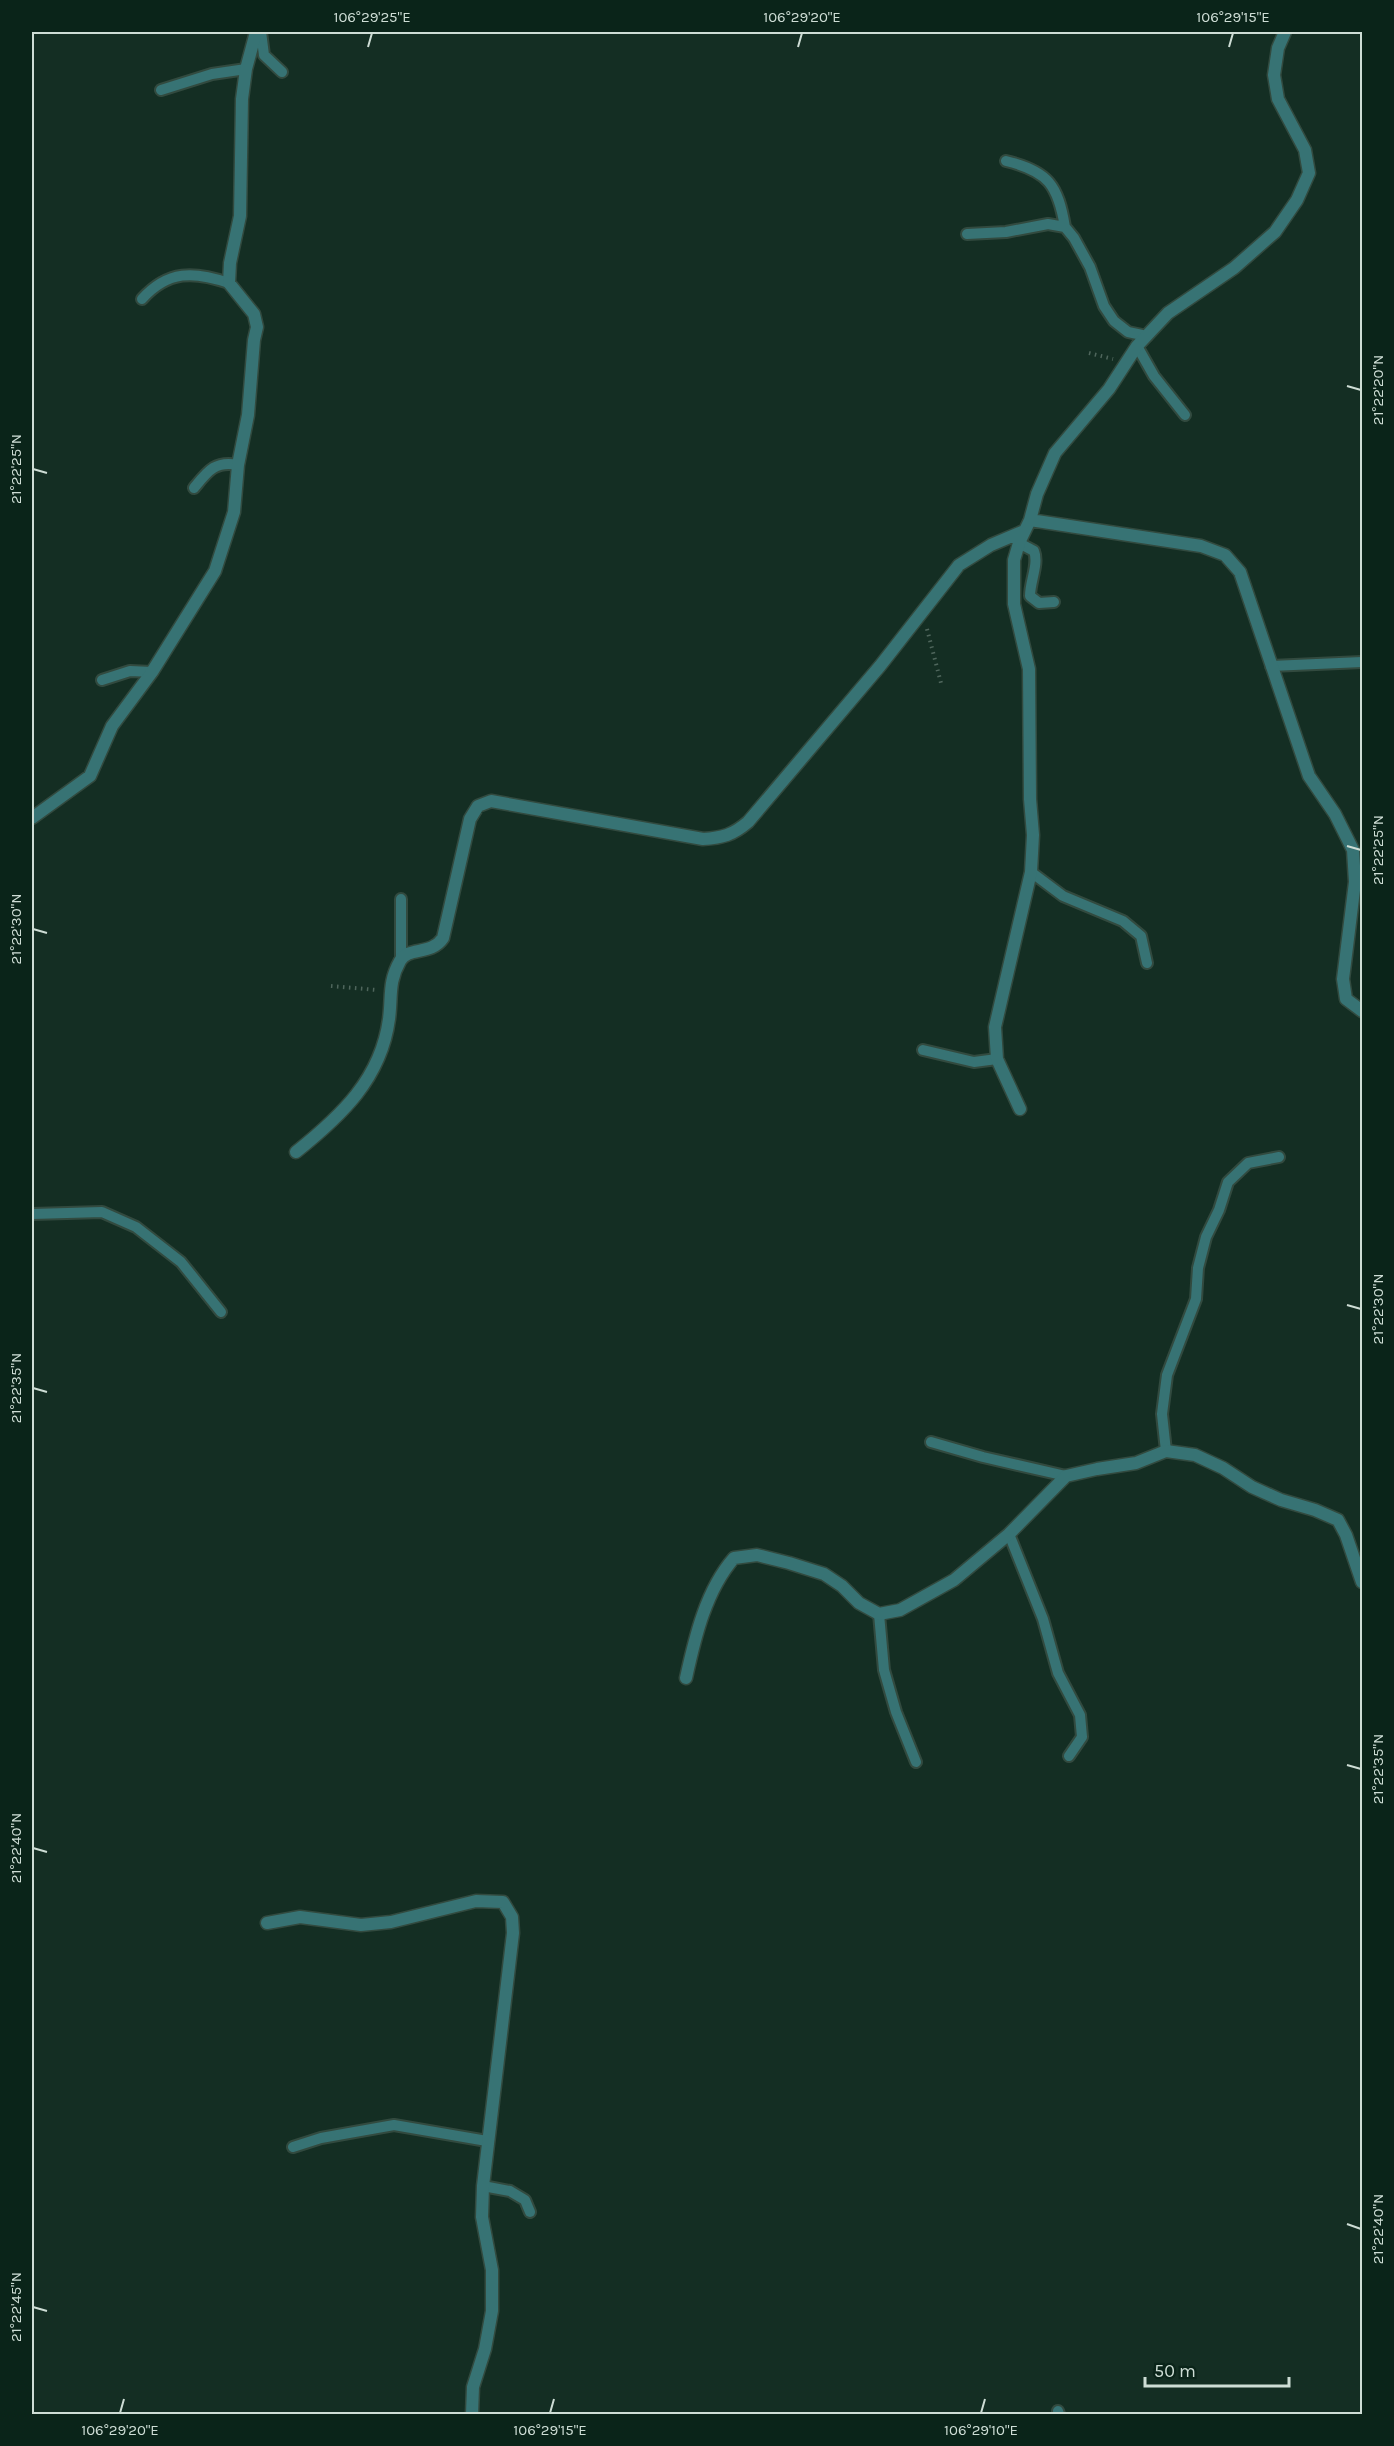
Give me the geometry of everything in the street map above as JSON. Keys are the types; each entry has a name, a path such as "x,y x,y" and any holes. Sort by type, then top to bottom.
{"street":[{"path":"32,819 90,776 112,726 152,672 215,571 234,512 238,465 248,415 257,327 254,314 229,283 230,263 240,216 242,99 246,69 256,32"},
{"path":"1020,1108 997,1059 995,1027 1031,872 1033,836 1030,799 1029,669 1014,604 1014,560 1037,494 1055,453 1109,389 1137,346 1168,313 1234,268 1275,232 1297,200 1308,173 1305,150 1278,99 1274,75 1278,48 1285,32"},
{"path":"296,1152 319,1134 362,1090 375,1070 389,1018 389,990 400,958 438,946 442,938 470,819 478,806 491,801 703,839 722,838 735,833 748,822 865,684 959,565 991,545 1024,531 1201,546 1225,555 1240,572 1309,776 1335,814 1353,850 1359,886 1343,980 1346,999 1362,1011"},
{"path":"686,1678 706,1608 721,1573 734,1558 757,1555 824,1574 842,1586 860,1603 879,1614 900,1610 954,1580 1009,1534 1066,1476 1097,1468 1136,1463 1166,1451 1195,1455 1223,1468 1252,1487 1338,1520 1346,1535 1362,1582"},
{"path":"267,1923 300,1917 362,1925 392,1922 476,1901 503,1902 512,1917 513,1933 483,2186 482,2217 492,2270 492,2311 485,2349 473,2387 472,2415"}],"lane":[{"path":"261,32 264,55 282,72"},
{"path":"161,90 212,74 246,69"},
{"path":"1006,160 1028,166 1043,174 1052,187 1062,210 1065,227 1074,238 1090,267 1104,306 1114,321 1128,332 1147,336"},
{"path":"967,234 1006,232 1048,224 1065,227"},
{"path":"142,299 153,286 170,277 188,275 214,278 229,283"},
{"path":"1137,346 1154,376 1185,415"},
{"path":"194,488 213,468 225,462 238,465"},
{"path":"1024,531 1037,558 1030,582 1030,596 1040,603 1054,602"},
{"path":"1271,666 1362,662"},
{"path":"102,680 130,671 152,672"},
{"path":"1031,872 1063,896 1123,921 1141,936 1147,963"},
{"path":"400,958 401,899"},
{"path":"923,1050 974,1062 997,1059"},
{"path":"1166,1451 1162,1414 1167,1376 1196,1299 1198,1268 1206,1237 1219,1210 1228,1182 1248,1163 1279,1157"},
{"path":"32,1214 102,1212 136,1227 181,1262 221,1312"},
{"path":"931,1442 983,1457 1066,1476"},
{"path":"1009,1534 1043,1619 1058,1673 1080,1715 1082,1737 1069,1756"},
{"path":"879,1614 884,1670 896,1712 916,1762"},
{"path":"293,2147 321,2138 394,2125 487,2141"},
{"path":"483,2186 518,2196 525,2200 530,2212"}],"path":[{"path":"1089,353 1125,362"},
{"path":"922,611 941,683"},
{"path":"331,986 389,990"}]}
